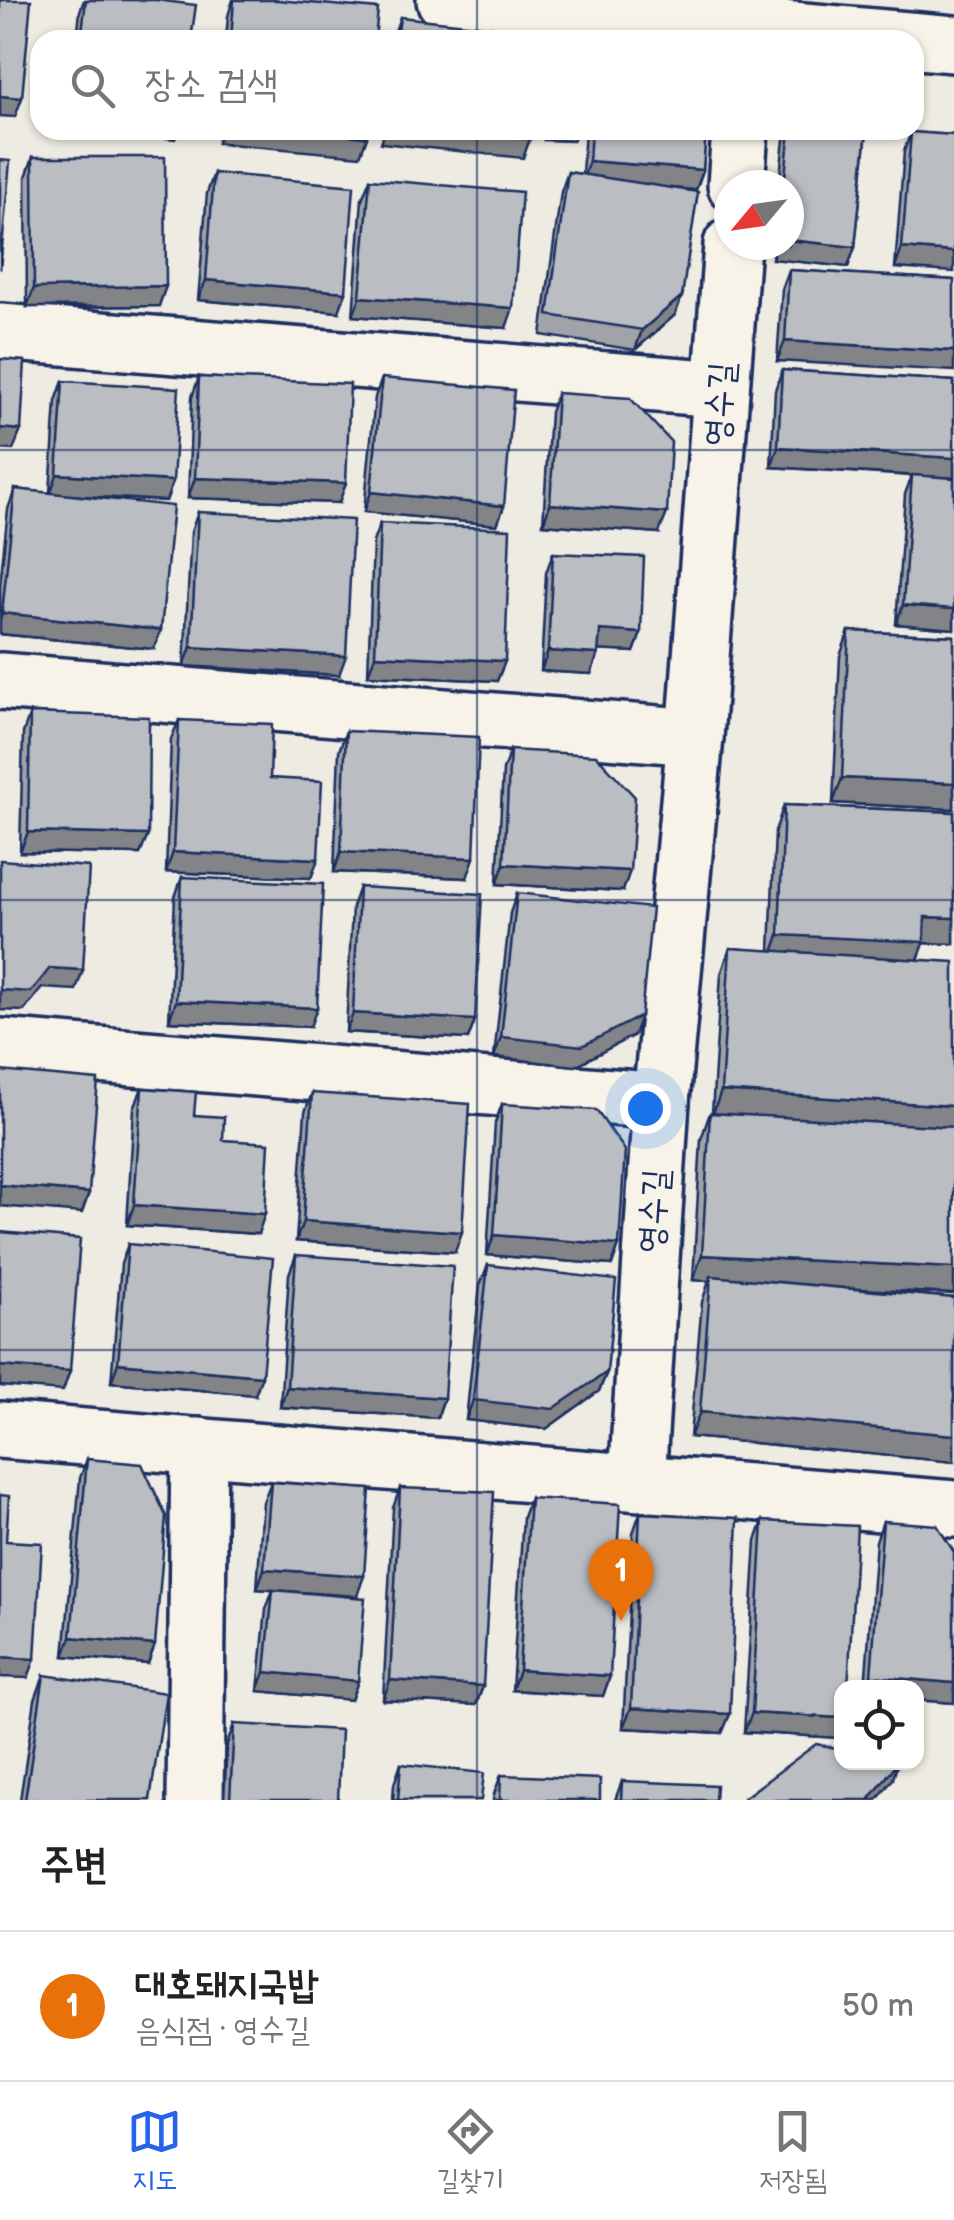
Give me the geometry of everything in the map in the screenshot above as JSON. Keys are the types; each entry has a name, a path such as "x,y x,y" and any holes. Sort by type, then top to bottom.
{"street":[{"path":"446,0 829,30"},
{"path":"924,41 954,44"},
{"path":"737,170 739,140"},
{"name":"영수길","path":"637,1481 661,1101 695,737 731,260"},
{"path":"0,332 721,389"},
{"path":"0,681 695,737"},
{"path":"0,1047 661,1101"},
{"path":"0,1430 954,1509"},
{"path":"195,1800 199,1446"}],"building":[{"path":"0,0 31,0 22,98 0,96"},
{"path":"86,0 156,0 196,5 192,30 82,30"},
{"path":"234,0 378,9 376,30 232,30"},
{"path":"400,17 522,30 398,30"},
{"path":"924,133 954,135 954,252 902,248 910,140 924,140"},
{"path":"590,140 705,140 703,170 589,161"},
{"path":"789,140 866,140 855,247 804,242 804,170 786,170"},
{"path":"33,157 165,157 166,286 34,288"},
{"path":"0,160 10,161 0,270"},
{"path":"568,172 698,192 682,296 642,330 548,315"},
{"path":"214,173 354,186 346,292 206,280"},
{"path":"370,179 522,192 513,308 360,297"},
{"path":"789,270 954,280 954,351 785,341"},
{"path":"0,359 25,361 21,430 0,428"},
{"path":"782,370 954,381 954,458 778,447"},
{"path":"199,377 350,384 346,483 195,478"},
{"path":"382,378 514,390 504,506 371,492"},
{"path":"63,381 179,388 173,481 57,474"},
{"path":"557,393 630,398 671,442 667,513 550,504"},
{"path":"912,475 954,478 954,609 903,605"},
{"path":"15,489 173,506 161,630 2,613"},
{"path":"198,512 353,520 346,656 191,647"},
{"path":"380,523 510,529 505,661 375,655"},
{"path":"553,553 644,557 641,633 600,630 598,654 548,651"},
{"path":"849,631 954,636 954,783 842,778"},
{"path":"30,713 149,717 148,835 28,832"},
{"path":"179,720 272,724 270,778 322,781 318,859 173,852"},
{"path":"346,731 479,737 474,858 341,852"},
{"path":"510,750 596,755 635,797 630,871 504,864"},
{"path":"784,805 954,812 954,918 925,917 924,942 779,935"},
{"path":"0,860 89,867 83,970 50,968 31,992 0,990"},
{"path":"182,877 323,884 317,1008 176,1001"},
{"path":"359,887 482,894 475,1020 353,1013"},
{"path":"517,893 652,908 641,1016 582,1046 501,1037"},
{"path":"730,948 954,962 954,1106 721,1091"},
{"path":"0,1071 98,1080 89,1193 0,1185"},
{"path":"142,1088 196,1092 194,1115 224,1117 223,1140 269,1143 265,1214 134,1205"},
{"path":"312,1093 470,1104 462,1232 303,1221"},
{"path":"502,1104 596,1110 625,1150 619,1245 494,1235"},
{"path":"710,1113 954,1127 954,1268 702,1255"},
{"path":"0,1232 80,1239 70,1371 0,1366"},
{"path":"128,1244 273,1258 262,1376 118,1363"},
{"path":"296,1255 453,1266 444,1398 287,1387"},
{"path":"488,1265 616,1280 607,1372 553,1409 473,1400"},
{"path":"711,1276 954,1298 954,1435 700,1412"},
{"path":"87,1459 142,1464 166,1516 155,1645 71,1637"},
{"path":"271,1482 370,1489 364,1576 264,1569"},
{"path":"400,1488 494,1492 483,1686 390,1680"},
{"path":"0,1495 9,1496 6,1541 42,1543 35,1659 0,1657"},
{"path":"530,1498 620,1504 610,1676 519,1670"},
{"path":"640,1513 738,1518 730,1714 631,1708"},
{"path":"763,1521 857,1526 848,1680 834,1680 834,1718 752,1713"},
{"path":"883,1521 937,1525 954,1552 954,1683 871,1676"},
{"path":"273,1590 365,1598 358,1681 265,1672"},
{"path":"44,1675 166,1693 150,1800 25,1800"},
{"path":"234,1724 341,1730 338,1800 230,1800"},
{"path":"816,1744 834,1747 834,1770 892,1770 869,1800 741,1800"},
{"path":"401,1764 484,1773 481,1800 398,1800"},
{"path":"501,1775 600,1779 600,1800 500,1800"},
{"path":"622,1781 716,1785 715,1800 621,1800"}],"place":[{"name":"대호돼지국밥","path":"621,1621"}]}
